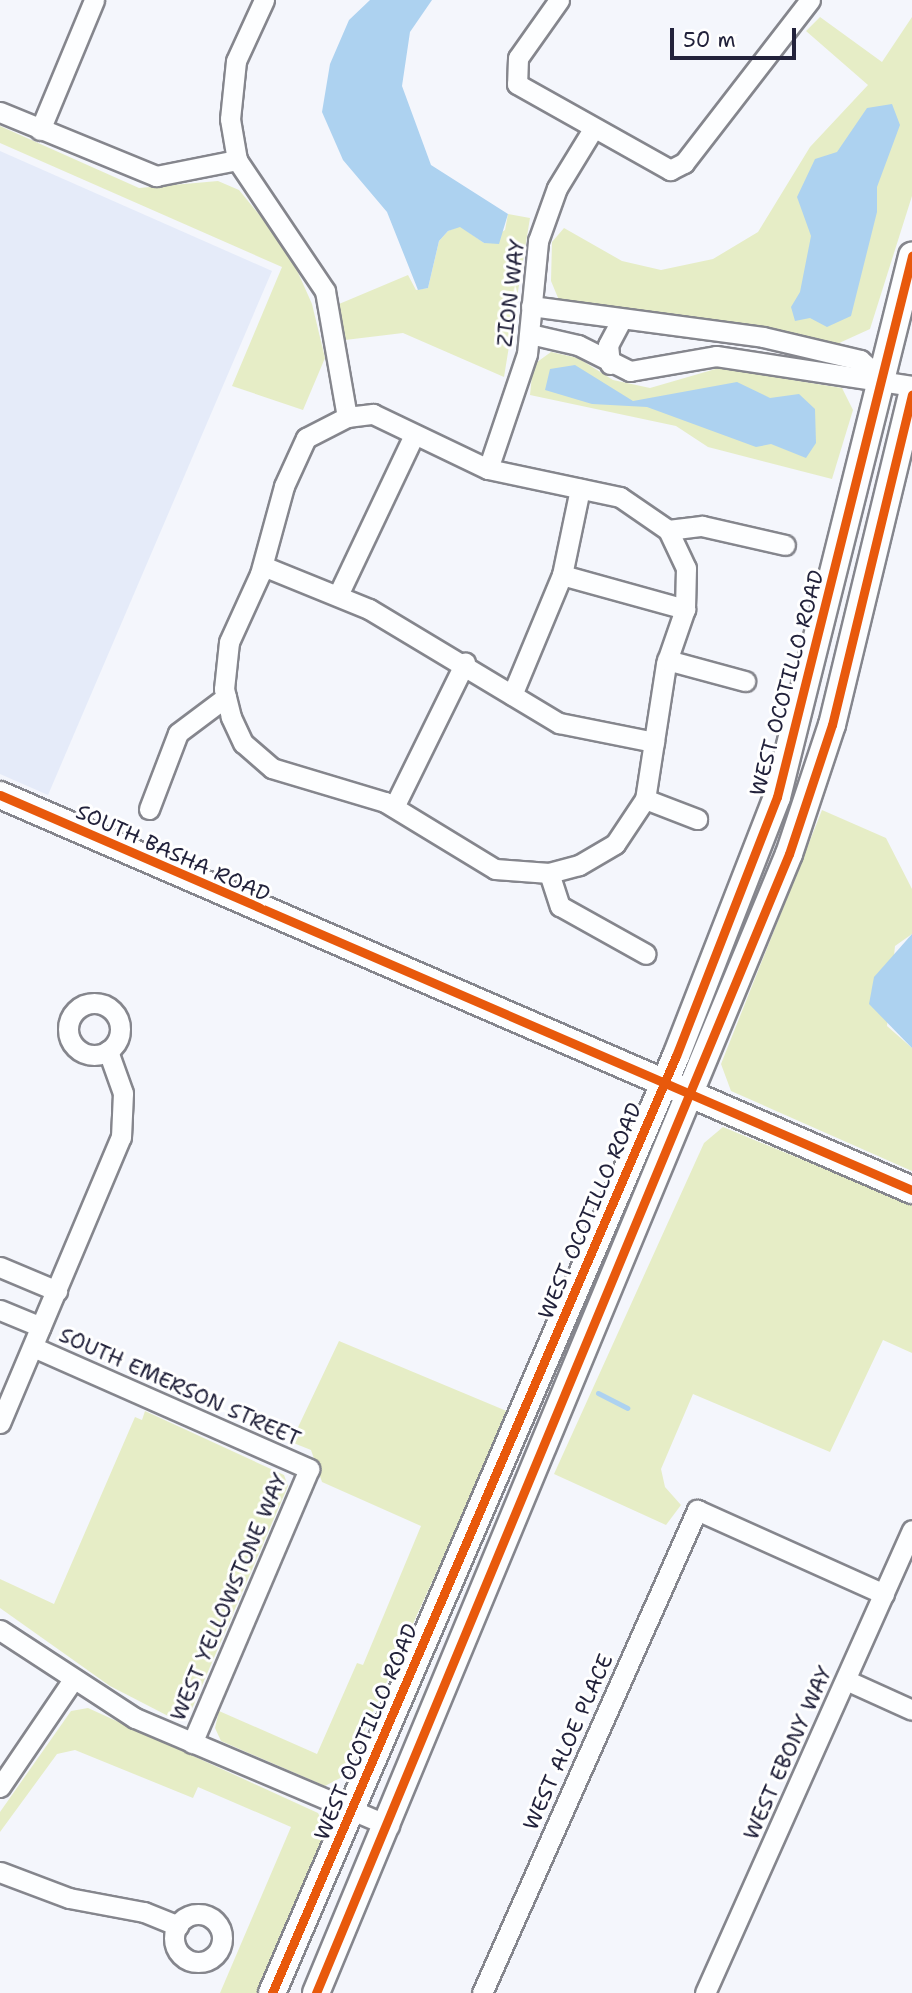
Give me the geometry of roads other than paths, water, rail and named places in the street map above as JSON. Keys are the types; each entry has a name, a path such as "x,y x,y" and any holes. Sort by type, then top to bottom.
{"main road":[{"name":"WEST OCOTILLO ROAD","path":"272,1993 665,1083 777,797 912,256"},
{"path":"316,1993 693,1095 832,725 912,395"},
{"name":"SOUTH BASHA ROAD","path":"2,802 912,1190"}],"street":[{"path":"40,130 94,0"},
{"path":"264,0 236,61 230,119 237,160 325,291 347,417"},
{"path":"559,0 518,58 517,84 670,170 684,163 810,0"},
{"path":"0,112 156,176 237,160"},
{"name":"ZION WAY","path":"488,469 530,334 538,241 558,188 593,129"},
{"path":"531,306 620,321 763,337 860,360 881,378"},
{"path":"610,364 608,345 620,321"},
{"path":"530,334 578,345 610,364 630,371 716,356 854,381 881,378 912,386"},
{"path":"373,414 413,437 488,469 620,497 668,530 687,568 685,609 667,660 645,799 615,844 579,865 549,873 495,869 394,807 272,768 243,743 226,698 229,642 263,566 284,486 306,438 347,417 373,414"},
{"path":"338,595 413,437"},
{"path":"512,695 562,575 580,489"},
{"path":"668,530 702,526 785,545"},
{"path":"263,566 338,595 465,663 559,723 654,742"},
{"path":"562,575 685,609"},
{"path":"667,660 745,681"},
{"path":"394,807 465,663"},
{"path":"149,809 178,733 226,698"},
{"path":"645,799 697,819"},
{"path":"549,873 560,906 646,954"},
{"path":"0,1423 121,1137 123,1093 108,1051"},
{"path":"0,1267 57,1291"},
{"path":"0,1310 41,1327"},
{"name":"SOUTH EMERSON STREET","path":"33,1347 309,1469"},
{"name":"WEST YELLOWSTONE WAY","path":"192,1743 309,1469"},
{"name":"WEST ALOE PLACE","path":"481,1993 697,1510 884,1594"},
{"name":"WEST EBONY WAY","path":"705,1993 912,1530"},
{"path":"0,1630 72,1681 192,1743 388,1826"},
{"path":"846,1680 912,1710"},
{"path":"0,1787 72,1681"},
{"path":"0,1872 69,1898 144,1912 178,1926"}],"water":[{"path":"370,0 432,0 410,32 402,86 431,165 508,214 499,244 484,243 460,227 448,231 439,241 428,288 418,290 387,212 343,160 322,112 330,64 349,20"},
{"path":"892,104 900,125 877,187 877,212 851,316 827,327 810,318 795,321 791,307 800,292 811,236 797,197 815,159 837,152 867,108"},
{"path":"575,365 633,401 737,382 770,398 799,394 815,409 816,443 806,458 771,444 756,447 647,407 592,404 545,390 550,369"},
{"path":"912,934 912,1048 869,1004 874,977"}],"waterway":[{"path":"598,1393 627,1408"}]}
